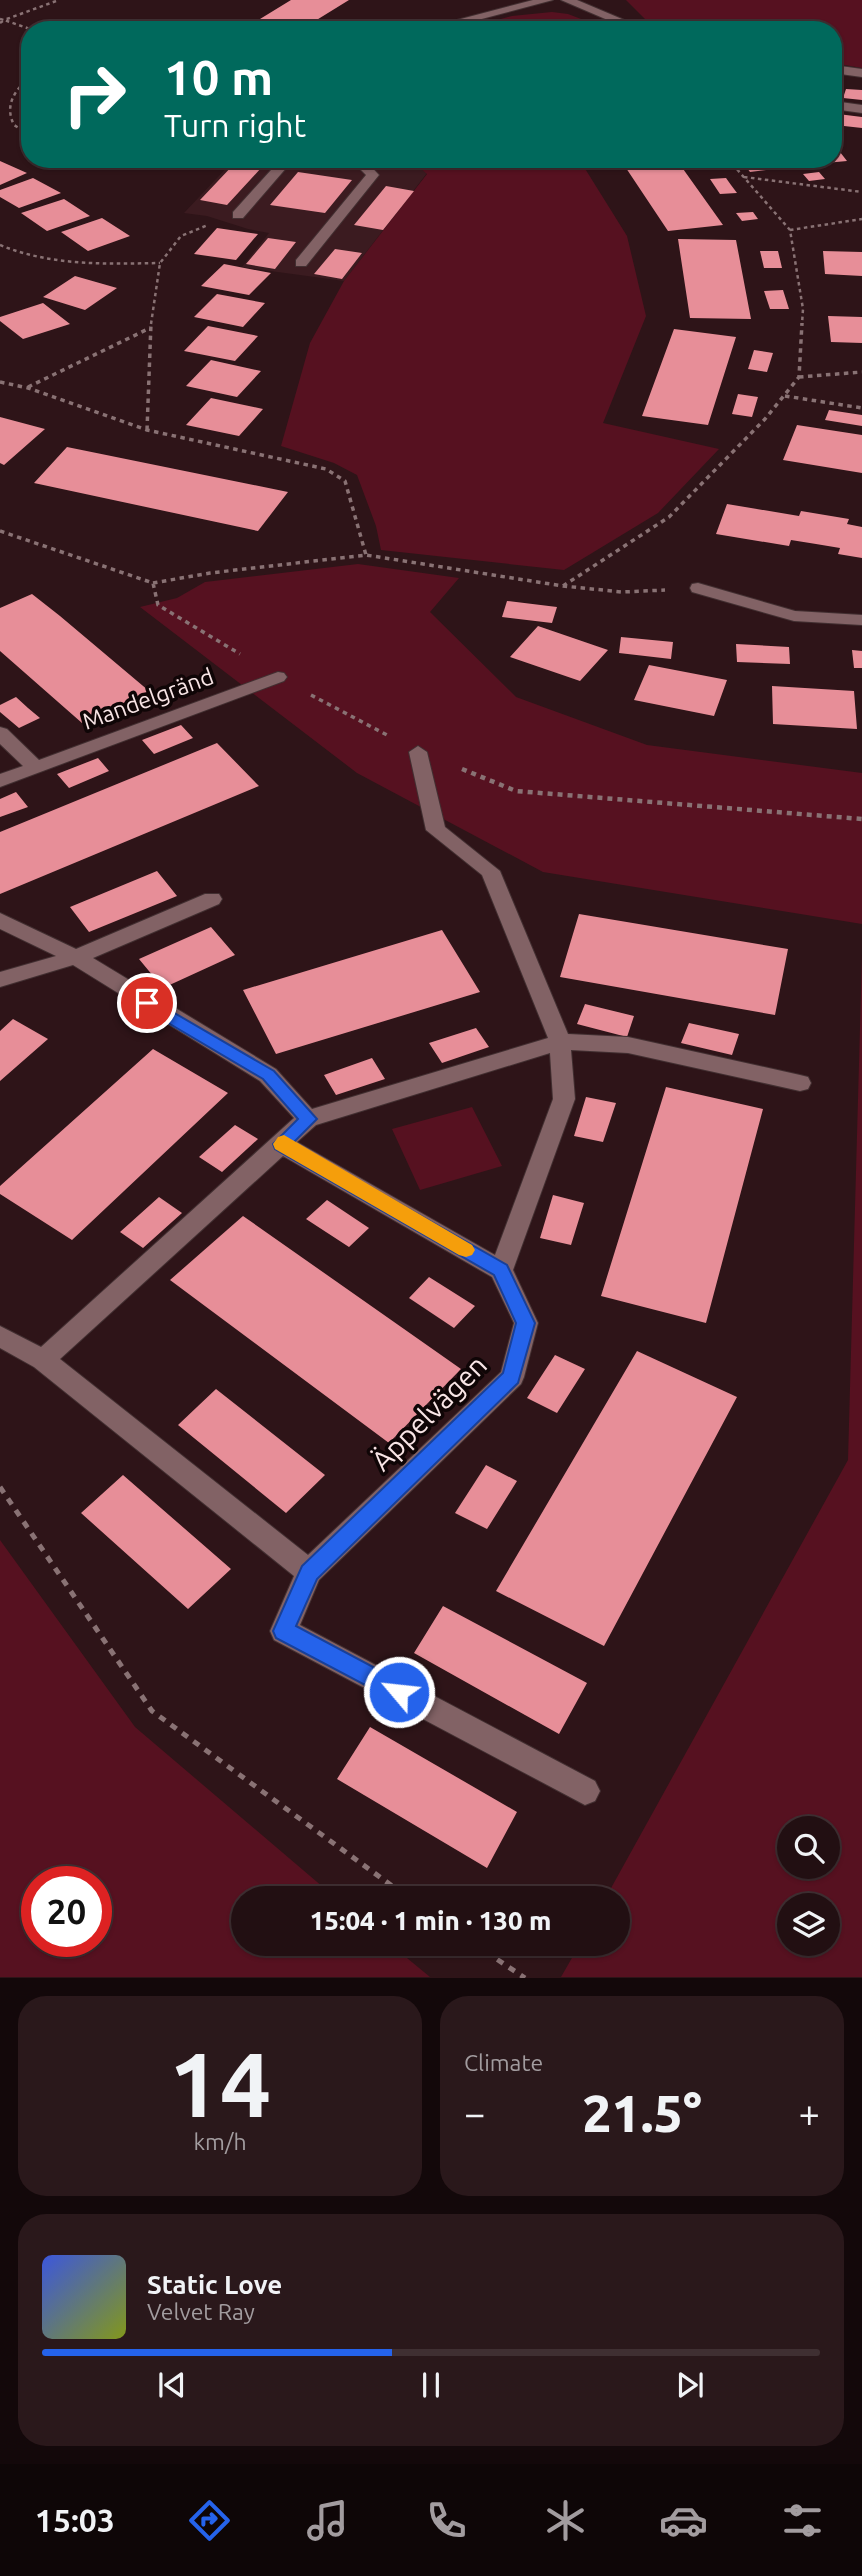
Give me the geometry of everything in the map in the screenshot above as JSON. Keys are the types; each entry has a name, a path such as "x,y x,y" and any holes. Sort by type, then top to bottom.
{"street":[{"path":"462,21 547,0"},
{"path":"567,0 620,21"},
{"path":"842,70 862,73"},
{"path":"842,106 862,108"},
{"path":"239,215 280,168"},
{"path":"301,263 373,175 366,168"},
{"path":"698,588 794,616 862,620"},
{"name":"Mandelgränd","path":"0,781 278,677"},
{"path":"0,733 35,767"},
{"path":"281,1144 501,1270 564,1099 560,1042 490,871 436,830 418,752"},
{"path":"0,980 76,957 212,899"},
{"path":"0,920 76,957 268,1075 309,1119"},
{"path":"43,1360 309,1119 560,1042 628,1045 800,1083"},
{"name":"Äppelvägen","path":"309,1573 512,1377 526,1323 501,1270"},
{"path":"0,1336 43,1360 309,1573 284,1631 585,1791"}],"path":[{"path":"1,21 59,0"},
{"path":"1,21 21,27"},
{"path":"4,112 7,99 21,86"},
{"path":"5,123 14,132 21,133"},
{"path":"563,586 669,517 765,418 799,377 803,309 790,230 736,168"},
{"path":"743,177 862,192"},
{"path":"147,430 150,328 160,263 181,236 239,215"},
{"path":"790,230 862,219"},
{"path":"0,245 13,251 70,261 160,263"},
{"path":"28,387 150,328"},
{"path":"799,377 862,372"},
{"path":"0,382 28,387 147,430 326,469 345,481 366,555"},
{"path":"784,396 862,408"},
{"path":"0,531 153,583 210,573 366,555 563,586 622,592 698,588"},
{"path":"153,583 158,605 278,677 418,752 516,791 862,819"},
{"path":"0,1487 152,1711 392,1886"},
{"path":"492,1956 525,1978"}],"shaded area":[{"path":"626,0 862,0 862,68 842,65 842,21 647,21"},
{"path":"552,12 568,14 586,21 493,21 512,16"},
{"path":"226,168 421,168 427,173 344,281 242,267 269,233 207,216 184,213"},
{"path":"420,168 585,168 627,236 646,316 603,423 719,449 658,513 564,570 381,550 376,526 357,475 334,463 281,446 310,343 344,281 427,174"},
{"path":"358,564 459,578 430,612 516,697 647,745 862,773 862,924 543,872 357,773 140,607 177,598 205,582"},
{"path":"862,955 862,1977 561,1977 573,1956 630,1956 630,1886 612,1886 848,1460"},
{"path":"472,1107 502,1166 420,1190 392,1129"},
{"path":"0,1540 135,1727 322,1886 231,1886 231,1956 405,1956 430,1977 0,1977"}],"building":[{"path":"291,0 349,0 315,21 260,19"},
{"path":"846,89 862,90 862,100 843,98"},
{"path":"842,114 862,117 862,128 842,126"},
{"path":"0,161 27,173 0,185"},
{"path":"230,168 261,168 227,205 200,200"},
{"path":"626,168 682,168 723,225 668,231"},
{"path":"747,168 766,170 750,172"},
{"path":"298,172 352,180 325,213 270,205"},
{"path":"819,172 825,179 809,181 803,174"},
{"path":"33,178 61,193 19,208 0,197 0,190"},
{"path":"726,178 737,193 720,194 710,179"},
{"path":"386,186 414,191 383,230 354,225"},
{"path":"64,199 90,216 47,231 21,213"},
{"path":"753,212 758,219 742,221 736,213"},
{"path":"102,218 130,236 88,251 61,232"},
{"path":"217,228 258,234 236,260 194,254"},
{"path":"268,238 296,242 275,269 246,264"},
{"path":"678,239 736,240 751,319 690,318"},
{"path":"335,249 362,253 342,279 314,274"},
{"path":"760,251 778,251 782,268 764,268"},
{"path":"823,251 862,252 862,276 825,274"},
{"path":"224,264 271,273 249,295 201,286"},
{"path":"75,276 117,288 85,310 43,297"},
{"path":"783,290 789,309 770,309 764,291"},
{"path":"217,294 265,303 243,327 194,317"},
{"path":"43,303 70,324 23,339 0,321 0,317"},
{"path":"828,316 862,317 862,343 831,342"},
{"path":"208,326 258,336 235,361 184,351"},
{"path":"674,329 736,337 708,425 642,416"},
{"path":"754,350 773,353 767,372 748,369"},
{"path":"211,360 261,371 237,397 186,386"},
{"path":"738,394 758,397 752,417 732,414"},
{"path":"211,398 263,409 239,436 186,425"},
{"path":"829,410 862,415 862,426 825,420"},
{"path":"0,417 45,429 4,465 0,463"},
{"path":"797,425 862,435 862,473 783,460"},
{"path":"67,447 288,492 258,531 34,483"},
{"path":"727,504 799,516 801,511 849,519 847,524 862,527 862,558 838,554 840,548 816,544 791,540 789,546 716,534"},
{"path":"32,594 149,691 82,723 0,651 0,608"},
{"path":"507,601 557,607 552,623 502,617"},
{"path":"538,626 608,650 580,681 510,657"},
{"path":"621,637 673,642 671,659 619,653"},
{"path":"736,644 789,647 790,664 737,662"},
{"path":"852,650 862,651 862,668 854,668"},
{"path":"649,665 727,680 714,716 634,700"},
{"path":"772,686 854,691 857,729 773,724"},
{"path":"16,697 40,718 19,728 0,712 0,705"},
{"path":"181,725 193,738 154,754 142,740"},
{"path":"217,743 259,786 0,894 0,832"},
{"path":"98,758 109,771 69,788 57,774"},
{"path":"16,792 28,807 0,817 0,799"},
{"path":"157,871 177,896 89,932 70,907"},
{"path":"579,914 788,949 775,1015 560,977"},
{"path":"211,927 235,955 163,988 139,959"},
{"path":"442,930 480,992 276,1054 243,990"},
{"path":"585,1004 634,1016 627,1037 577,1024"},
{"path":"13,1019 48,1039 0,1081 0,1031"},
{"path":"689,1023 739,1034 732,1055 681,1043"},
{"path":"476,1028 489,1047 442,1063 429,1043"},
{"path":"153,1049 228,1093 72,1240 0,1194 0,1186"},
{"path":"372,1058 385,1079 336,1095 324,1075"},
{"path":"666,1087 763,1109 706,1323 601,1296"},
{"path":"586,1097 616,1103 603,1142 574,1136"},
{"path":"235,1125 258,1139 222,1172 199,1157"},
{"path":"553,1195 584,1203 571,1245 540,1238"},
{"path":"159,1197 182,1213 143,1248 120,1232"},
{"path":"327,1200 369,1228 349,1247 306,1219"},
{"path":"243,1216 461,1369 389,1443 170,1280"},
{"path":"429,1277 475,1306 454,1328 409,1298"},
{"path":"637,1351 737,1397 604,1646 496,1591"},
{"path":"555,1355 585,1369 557,1413 527,1398"},
{"path":"216,1389 325,1475 286,1513 178,1425"},
{"path":"486,1465 517,1481 487,1529 455,1513"},
{"path":"123,1475 231,1569 188,1609 81,1513"},
{"path":"443,1606 587,1683 559,1734 414,1653"},
{"path":"370,1727 517,1812 487,1868 337,1779"}],"slow traffic":[{"path":"284,1142 281,1144 466,1250"}],"route":[{"path":"147,1003 268,1075 309,1119 281,1144 501,1270 526,1323 512,1377 309,1573 284,1631 399,1692"}]}
